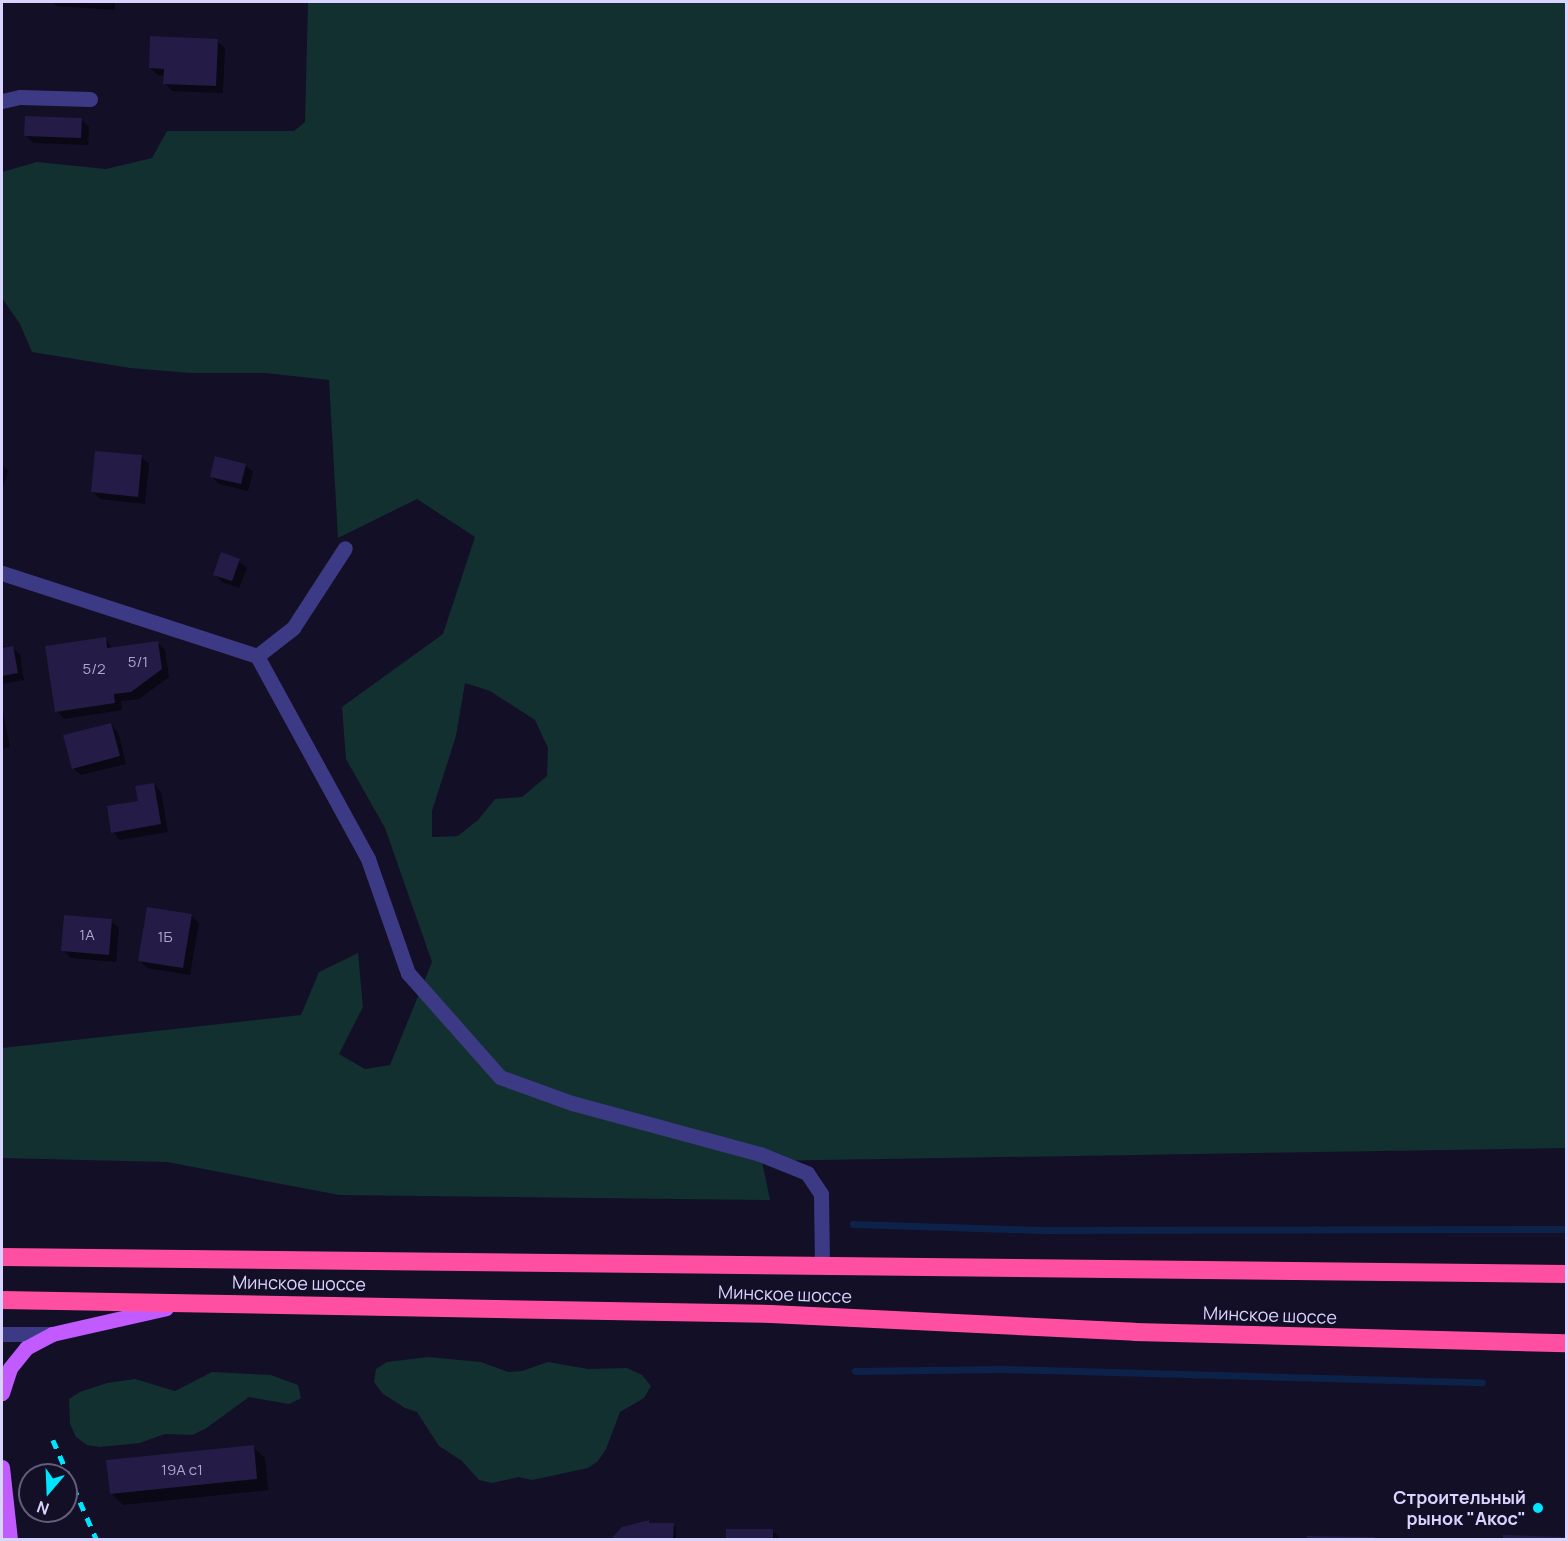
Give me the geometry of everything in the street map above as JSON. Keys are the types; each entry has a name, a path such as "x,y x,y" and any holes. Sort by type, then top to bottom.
{"highway":[{"name":"Минское шоссе","path":"2,1257 1566,1274"},
{"name":"Минское шоссе","path":"2,1300 771,1314 1135,1332 1566,1343"}],"main road":[{"path":"2,1393 10,1368 26,1348 52,1334 194,1302"},
{"path":"2,1467 10,1539"}],"street":[{"path":"2,101 20,97 90,99"},
{"path":"257,656 293,628 345,548"},
{"path":"2,573 257,656 368,859 408,973 500,1077 572,1102 760,1154 807,1173 821,1194 822,1266"},
{"path":"2,1334 52,1334"}],"green space":[{"path":"308,2 1566,2 1566,1148 762,1161 770,1200 339,1195 167,1162 2,1158 2,1048 301,1015 319,972 358,953 363,1007 339,1054 365,1069 390,1065 432,962 385,828 346,759 342,707 443,634 475,537 417,499 338,538 329,380 265,373 190,373 130,368 32,352 20,324 2,298 2,172 37,162 106,169 152,158 167,131 294,131 305,122","holes":["465,683 490,691 535,720 548,748 547,776 522,797 495,799 478,820 458,836 432,837 432,811 456,736"]},
{"path":"428,1357 481,1362 508,1372 522,1371 548,1362 588,1369 627,1368 642,1375 651,1386 644,1398 620,1412 606,1449 598,1461 588,1468 532,1480 519,1477 492,1483 479,1480 462,1461 439,1446 417,1412 405,1408 382,1393 374,1382 376,1369 387,1362"},
{"path":"212,1372 271,1375 298,1385 301,1398 289,1404 249,1397 205,1429 192,1435 165,1434 140,1443 100,1447 87,1445 76,1437 70,1424 69,1399 80,1392 107,1383 135,1379 175,1391"}],"building":[{"path":"150,36 218,39 216,86 163,84 164,69 149,68"},
{"path":"25,116 82,118 81,138 24,136"},
{"path":"95,451 142,455 138,497 91,492"},
{"path":"215,456 246,464 241,484 210,477"},
{"path":"221,552 240,559 232,581 213,575"},
{"path":"106,637 107,648 158,641 162,669 131,692 114,694 115,703 55,712 45,646"},
{"path":"13,646 18,673 2,676 2,648"},
{"path":"111,723 120,756 72,769 63,735"},
{"path":"154,783 161,824 111,833 107,806 138,801 135,786"},
{"path":"147,907 192,914 183,968 138,961"},
{"path":"64,915 112,919 109,955 61,951"},
{"path":"254,1445 257,1479 110,1494 106,1460"},
{"path":"649,1520 649,1523 674,1523 673,1540 610,1540 622,1527"},
{"path":"726,1529 773,1529 773,1540 726,1540"},
{"path":"1503,1535 1566,1537 1566,1540 1503,1540"},
{"path":"1307,1536 1375,1537 1375,1540 1307,1540"}],"waterway":[{"path":"853,1224 1043,1230 1566,1229"},
{"path":"855,1371 1003,1369 1482,1382"}],"railway":[{"path":"53,1440 97,1540"}],"place":[{"name":"Строительный рынок \"Акос\"","path":"1538,1508"}]}
